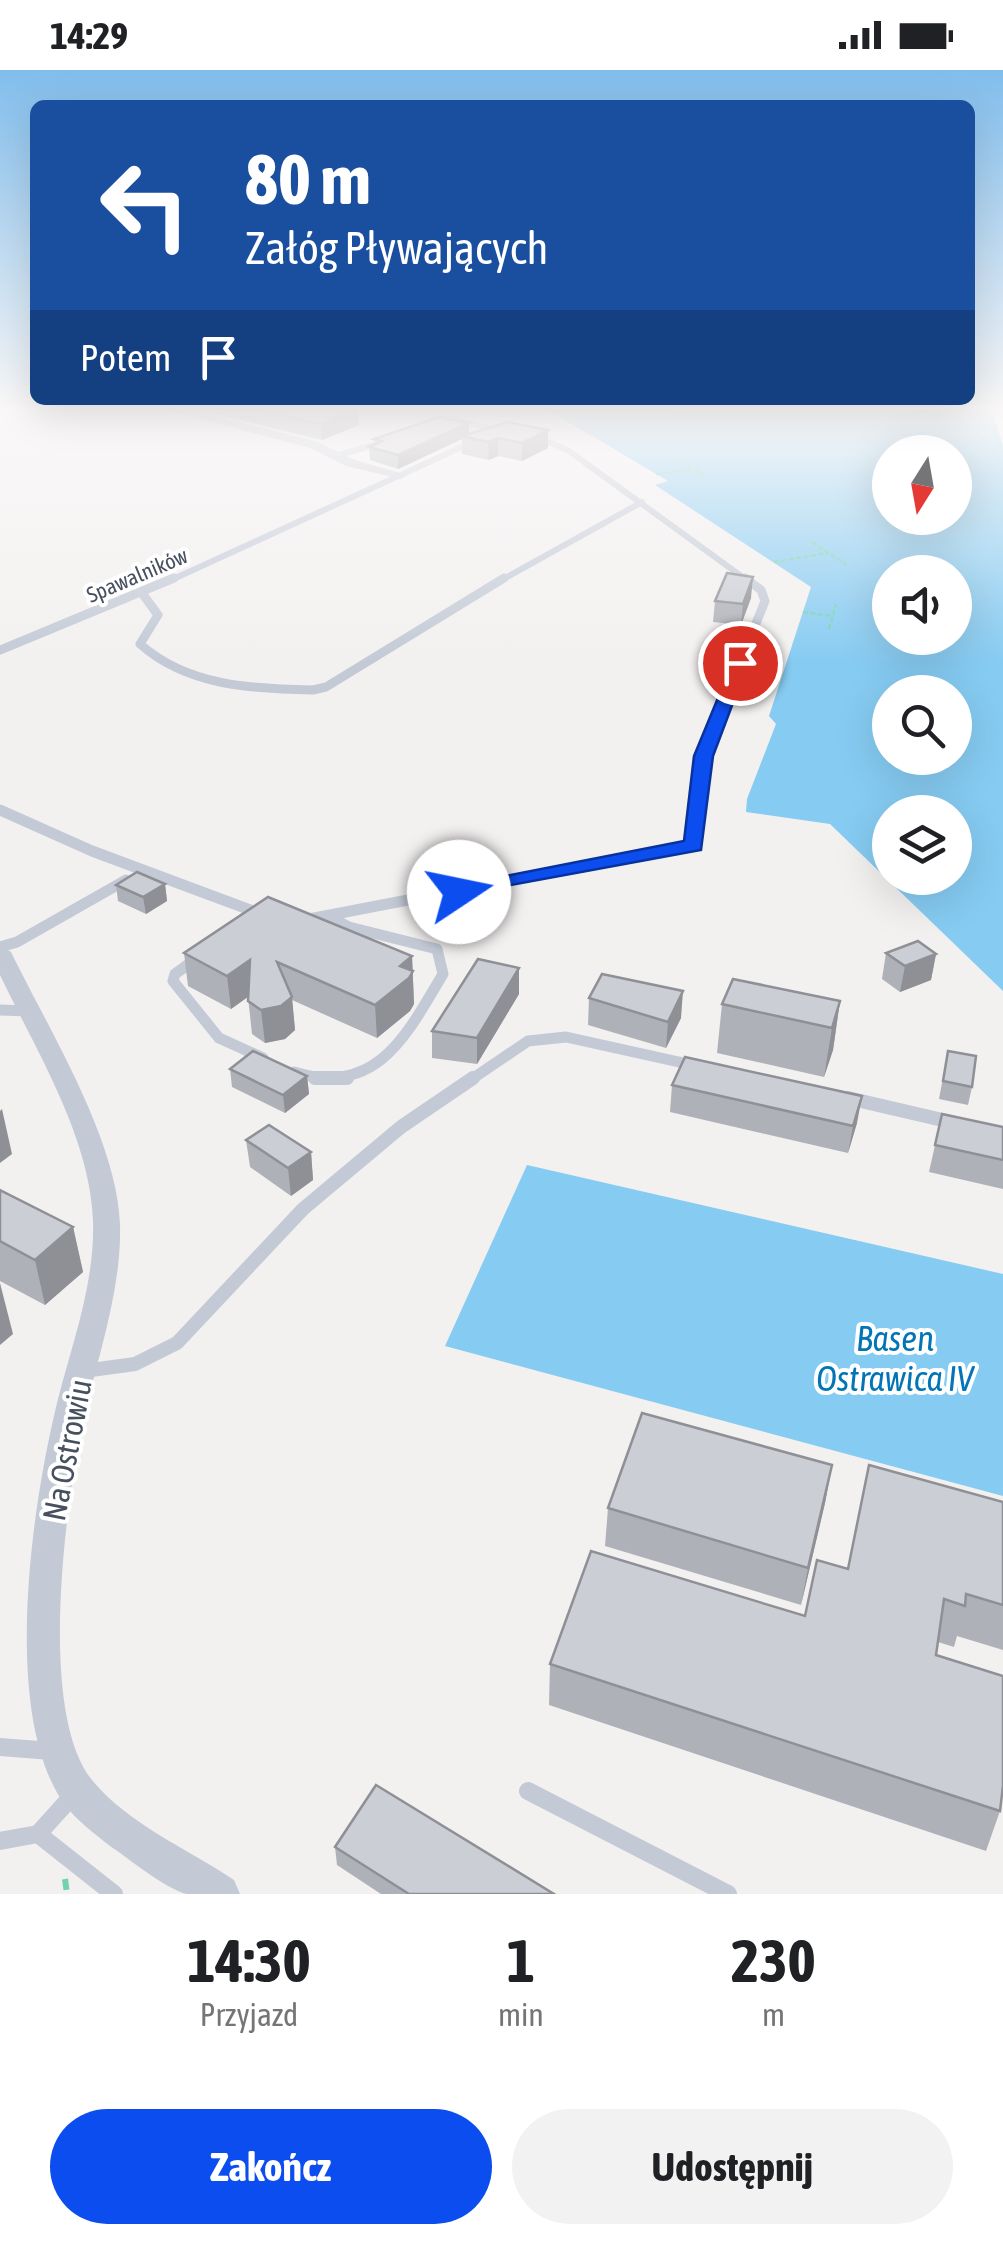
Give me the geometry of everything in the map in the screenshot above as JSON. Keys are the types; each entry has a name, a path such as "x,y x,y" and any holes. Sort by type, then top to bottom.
{"street":[{"name":"Na Ostrowiu","path":"1,956 14,1010 96,1153 105,1182 110,1236 98,1312 65,1434 52,1519 45,1706 57,1752 76,1790 114,1822 220,1894"}],"lane":[{"name":"Spawalników","path":"0,650 142,594 364,492"},
{"path":"301,919 332,918 694,845 704,756 764,601 762,590 627,492"},
{"path":"142,594 158,615 140,644 150,656 188,672 230,682 313,690 326,687 496,583 642,502"},
{"path":"0,810 142,870 256,914 272,916"},
{"path":"1,956 17,942 142,870"},
{"path":"243,924 256,914"},
{"path":"216,944 174,974 173,981 205,1026 219,1038 315,1082 356,1079 404,1038 443,974 437,949 350,927 332,918"},
{"path":"82,1371 135,1364 177,1343 303,1209 401,1126 528,1040 566,1038 722,1071"},
{"path":"838,1096 969,1127"},
{"path":"0,1747 57,1752"},
{"path":"0,1841 38,1834 76,1790"},
{"path":"528,1791 728,1894"},
{"path":"38,1834 114,1894"}],"path":[{"path":"812,542 846,564"},
{"path":"774,562 828,553"},
{"path":"829,629 836,604"},
{"path":"803,612 832,616"}],"water":[{"path":"666,492 872,492 872,535 972,535 972,492 1003,492 1003,991 904,895 972,895 972,795 872,795 872,865 830,824 746,812 747,799 776,724 769,716 811,587"},
{"name":"Basen Ostrawica IV","path":"527,1165 1003,1274 1003,1496 445,1346"}],"building":[{"path":"727,573 753,577 743,604 715,601"},
{"path":"137,872 165,884 143,897 116,885"},
{"path":"268,897 412,956 400,966 413,971 375,1005 277,962 292,997 281,1006 261,1010 248,1001 250,960 227,976 184,953"},
{"path":"918,941 936,954 905,966 886,953"},
{"path":"478,959 519,968 477,1038 432,1031"},
{"path":"602,974 683,991 668,1022 589,998"},
{"path":"733,979 840,1001 832,1028 722,1004"},
{"path":"253,1051 307,1076 283,1095 230,1069"},
{"path":"948,1051 976,1056 972,1087 943,1081"},
{"path":"685,1057 862,1096 853,1126 672,1085"},
{"path":"942,1114 1003,1127 1003,1160 935,1145"},
{"path":"269,1125 311,1152 288,1168 246,1140"},
{"path":"0,1190 73,1227 35,1260 0,1241"},
{"path":"642,1413 832,1465 808,1568 608,1508"},
{"path":"869,1465 1003,1502 1003,1605 966,1594 965,1606 944,1599 936,1655 1003,1676 1000,1811 550,1664 591,1551 805,1616 817,1560 848,1569"},
{"path":"376,1785 554,1894 409,1894 335,1847"}],"route":[{"path":"459,892 694,845 704,756 740,663"}]}
